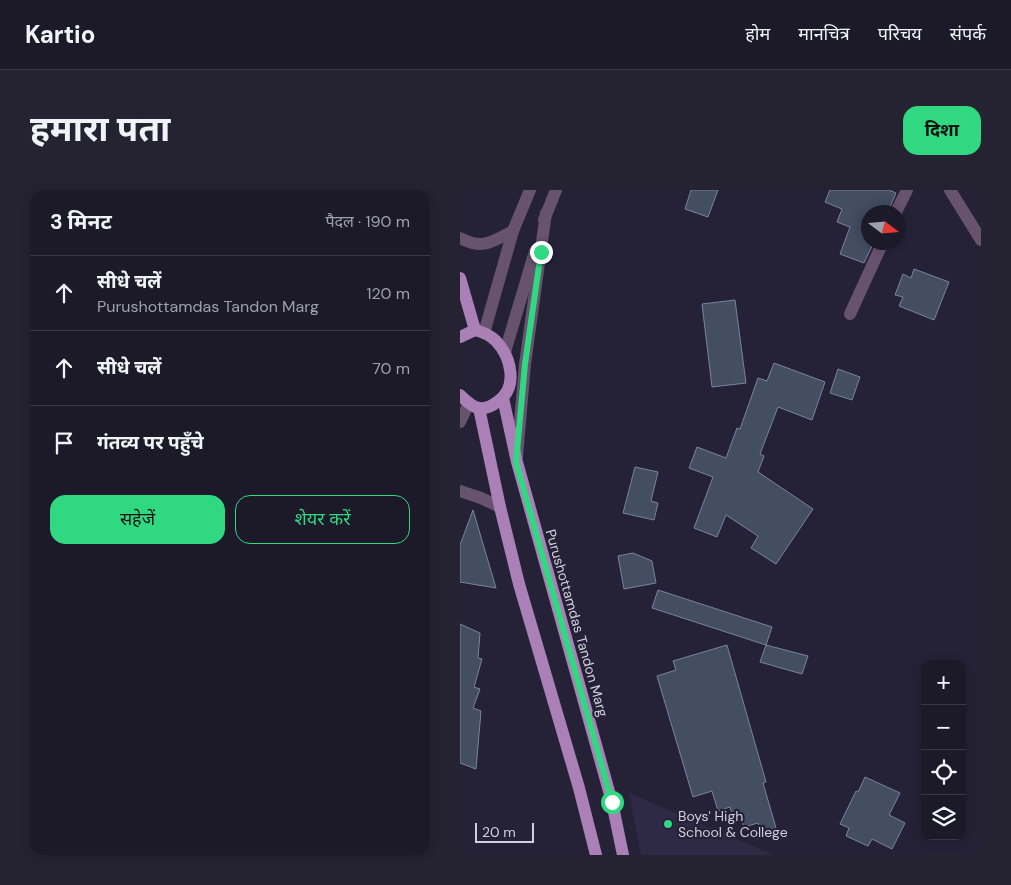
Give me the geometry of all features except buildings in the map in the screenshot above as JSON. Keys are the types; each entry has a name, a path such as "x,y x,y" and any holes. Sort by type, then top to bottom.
{"main road":[{"path":"460,278 480,331 494,339 504,352 511,370 510,386 503,398 490,407 469,402 500,507 519,584 579,788 596,855"},
{"path":"460,337 480,331"},
{"name":"Purushottamdas Tandon Marg","path":"503,398 516,462 612,802 623,855"}],"street":[{"path":"480,331 513,231 530,190"},
{"path":"504,352 546,213 556,190"},
{"path":"900,205 907,190"},
{"path":"950,190 981,240"},
{"path":"516,462 525,364 546,213"},
{"path":"460,238 477,245 489,244 513,231"},
{"path":"850,314 879,250"},
{"path":"460,422 469,402"},
{"path":"460,492 481,498 500,507"}],"shaded area":[{"name":"Boys' High School & College","path":"629,793 774,855 641,855"}],"place":[{"name":"Boys' High School & College","path":"668,824"}],"route":[{"path":"541,252 525,364 516,462 612,802"}]}
